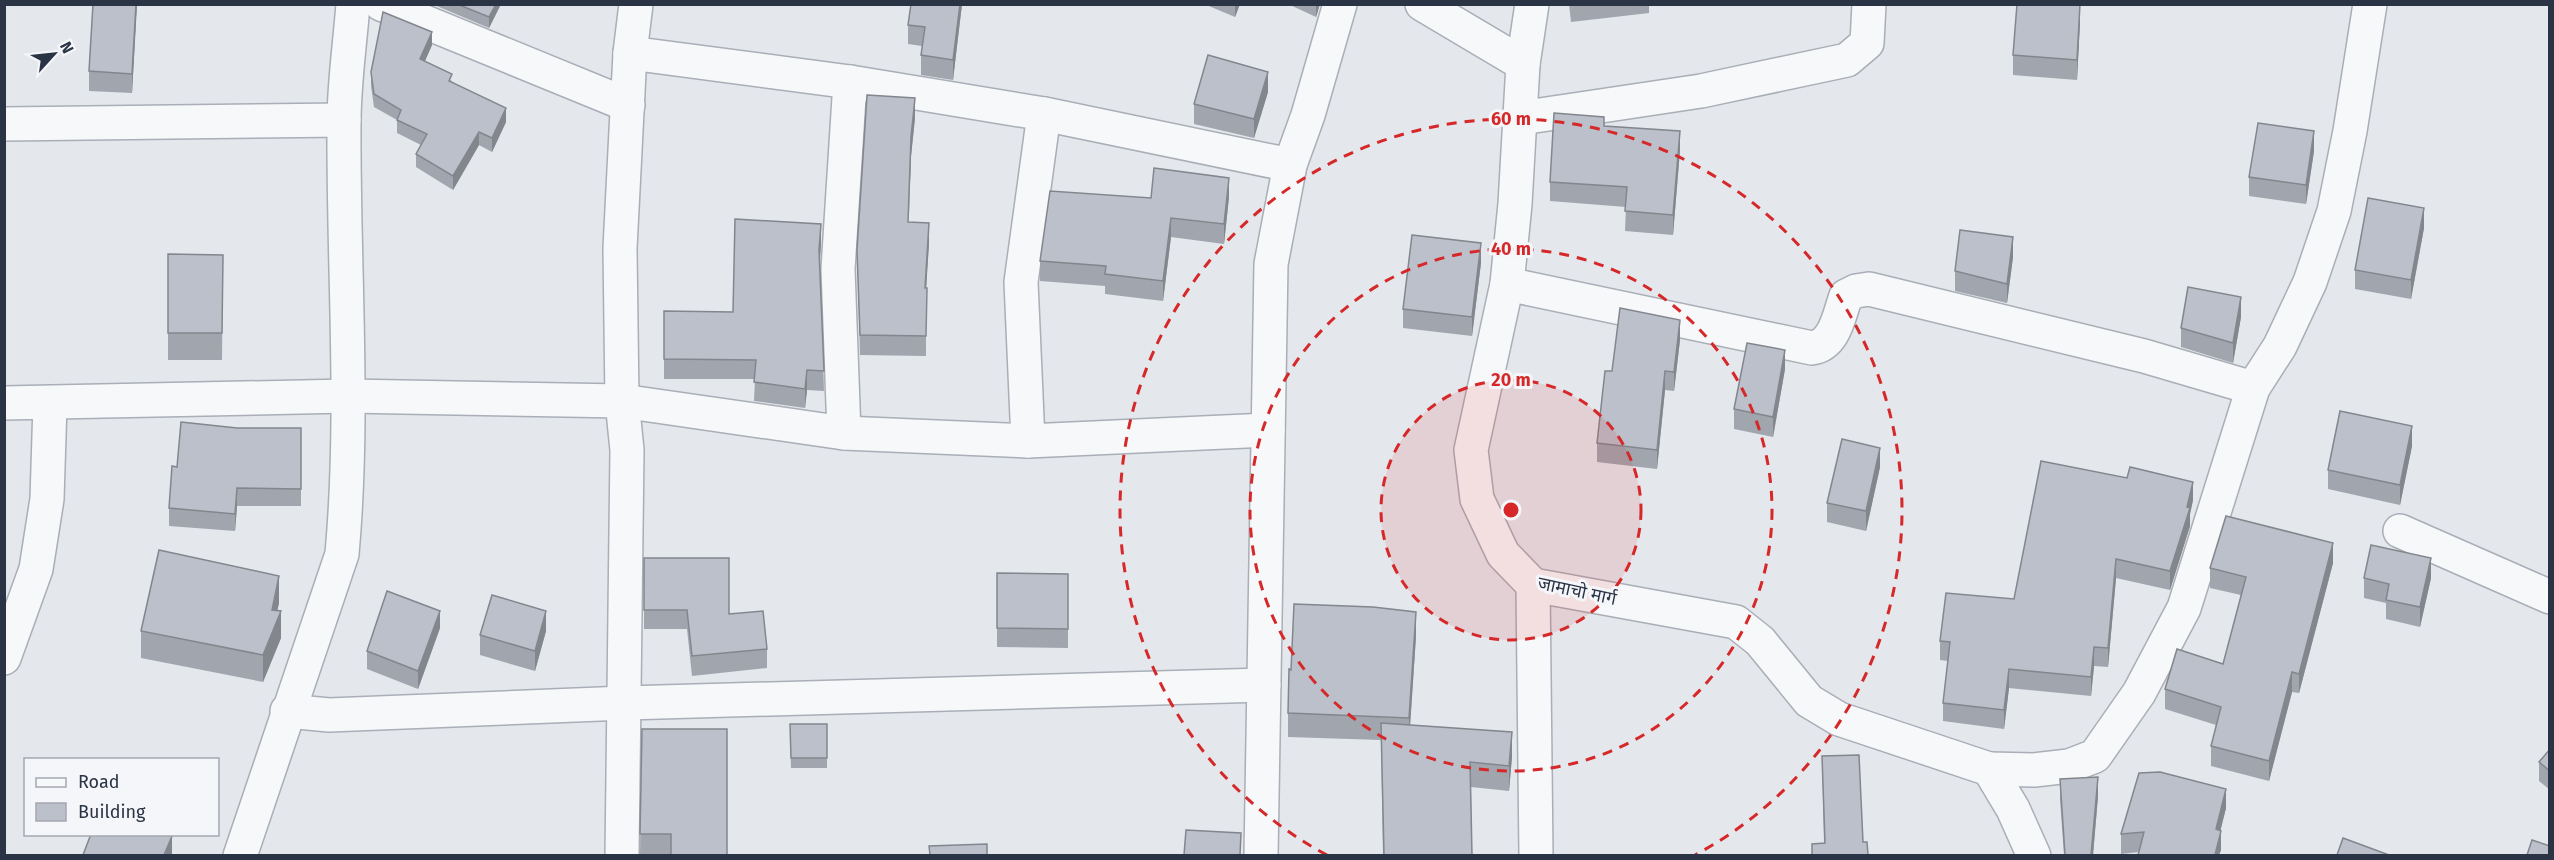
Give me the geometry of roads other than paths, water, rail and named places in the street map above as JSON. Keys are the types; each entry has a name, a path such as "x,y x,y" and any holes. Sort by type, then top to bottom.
{"street":[{"path":"240,855 342,554 346,511 348,396 344,120 353,4"},
{"path":"381,4 628,105"},
{"path":"622,855 627,450 622,401 620,248 630,53 636,4"},
{"path":"1262,855 1271,264 1290,165 1308,115 1341,4"},
{"path":"1422,4 1523,64"},
{"name":"जामाचो मार्ग","path":"1532,4 1523,64 1521,118 1507,284 1471,450 1477,499 1503,554 1533,585 1736,622 1761,641 1809,701 1839,719 1989,769 2034,770 2069,766 2095,756 2139,693 2184,608 2253,388 2280,346 2310,282 2334,212 2350,131 2370,4"},
{"path":"1521,118 1701,91 1847,60 1867,43 1869,4"},
{"path":"630,53 850,82 1044,114 1290,165"},
{"path":"844,433 838,269 850,82"},
{"path":"1028,441 1021,282 1044,114"},
{"path":"4,124 344,120"},
{"path":"1507,284 1812,348 1821,347 1828,342 1846,296 1856,291 1869,289 2144,356 2253,388"},
{"path":"4,403 50,404 348,396 622,401 844,433 1028,441 1268,430"},
{"path":"4,658 36,568 47,499 50,404"},
{"path":"2400,531 2550,597"},
{"path":"1533,585 1536,855"},
{"path":"288,711 329,715 625,703 1264,685"},
{"path":"1989,769 2013,809 2034,855"}]}
